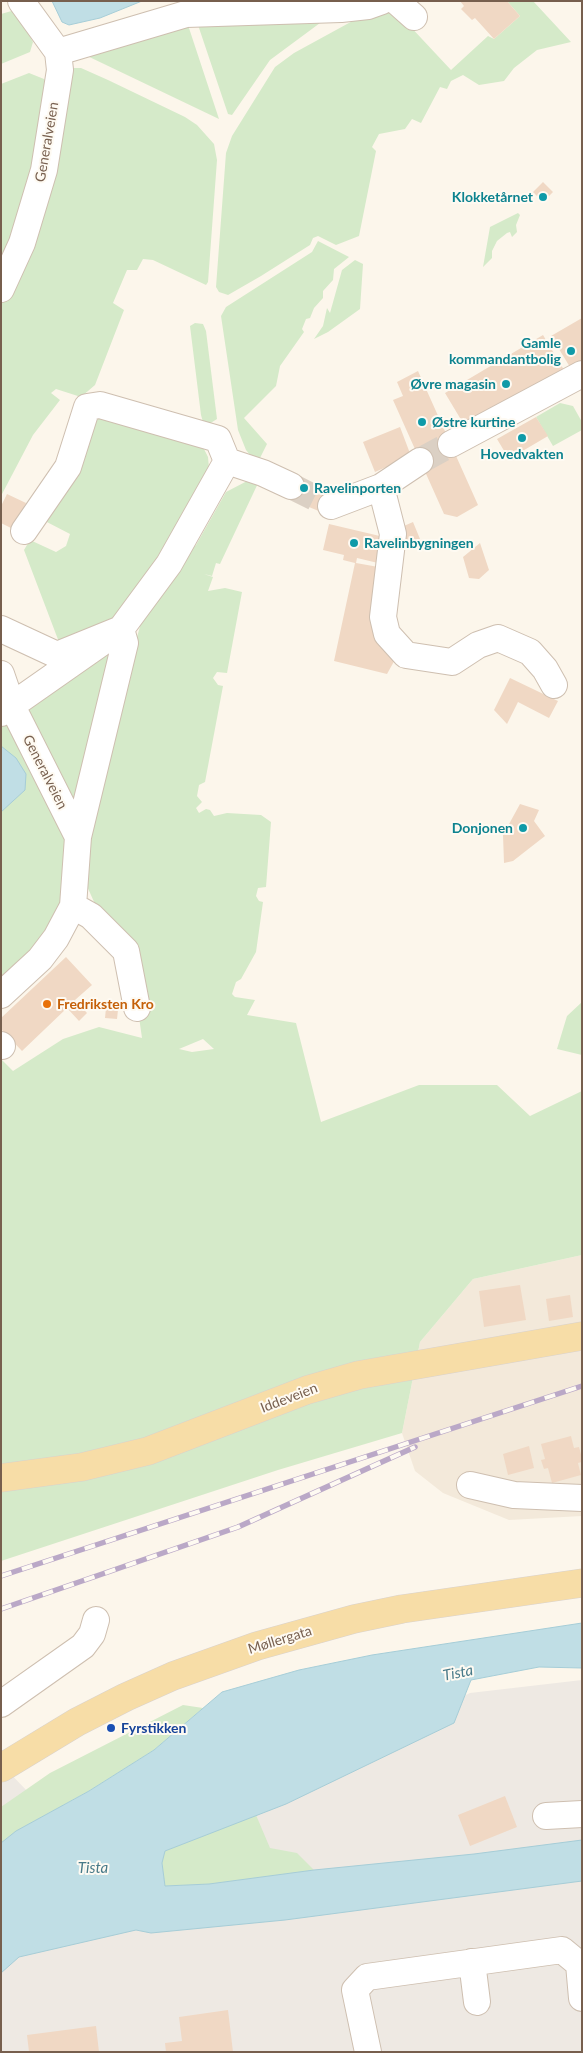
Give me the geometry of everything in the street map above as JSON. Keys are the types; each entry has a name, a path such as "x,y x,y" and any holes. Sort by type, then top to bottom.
{"main road":[{"name":"Iddeveien","path":"1,1478 82,1468 148,1452 307,1390 359,1375 582,1336"},
{"name":"Møllergata","path":"1,1768 77,1722 126,1697 173,1676 257,1646 354,1619 402,1609 582,1583"}],"street":[{"path":"21,1 58,52 186,14 342,9 368,6 382,1"},
{"name":"Generalveien","path":"1,289 22,243 44,170 60,70 58,52"},
{"path":"451,444 582,374"},
{"path":"24,530 68,468 86,407 100,406 218,439 227,462"},
{"path":"331,506 381,487 420,461"},
{"path":"227,462 263,473 291,486"},
{"path":"6,709 121,629 169,564 227,462"},
{"path":"381,487 393,534 383,618 387,634 406,656 452,662 478,645 498,638 516,644 530,652 545,669 554,685"},
{"path":"1,629 56,655 121,629"},
{"path":"1,995 40,959 56,938 73,906 78,837 125,643 121,629"},
{"name":"Generalveien","path":"1,674 6,709 78,837"},
{"path":"73,906 91,916 126,951 137,1008"},
{"path":"470,1485 514,1495 582,1498"},
{"path":"1,1704 83,1646 92,1634 96,1620"},
{"path":"546,1816 582,1814"},
{"path":"368,2052 355,1990 367,1977 562,1950 579,1964 582,1998"},
{"path":"472,1962 477,2002"}],"shaded area":[{"path":"582,1255 582,1516 509,1520 443,1493 415,1471 402,1433 420,1342 473,1279"},
{"path":"582,1680 582,2052 1,2052 1,1764 31,1795 167,1836 470,1693"}],"green space":[{"path":"507,1 533,1 571,42 537,50 514,68 504,81 479,85 463,75 451,81 447,89 440,87 421,123 412,119 405,129 379,134 372,147 376,151 359,236 336,245 318,236 313,238 310,245 228,295 219,292 216,287 226,153 232,136 275,67 294,53 358,18 387,8 407,23 451,70 488,36 494,39 520,16"},
{"path":"15,10 33,42 30,52 1,64 1,14"},
{"path":"187,22 219,119 81,53"},
{"path":"197,22 320,23 270,60 232,115 228,114"},
{"path":"72,68 81,68 185,117 197,125 214,144 217,160 208,282 206,285 153,260 143,259 137,270 127,270 113,303 124,310 95,385 81,397 56,389 51,393 60,400 33,435 1,496 1,298"},
{"path":"29,73 44,79 47,83 31,171 10,240 1,256 1,84"},
{"path":"518,213 520,215 516,225 517,232 512,237 510,232 507,233 497,241 492,251 492,258 483,267 490,227"},
{"path":"318,241 349,257 334,269 333,280 323,291 323,298 314,308 310,318 306,319 302,329 304,332 280,366 276,386 244,418 267,444 257,464 246,450 238,430 221,316 226,307 312,252"},
{"path":"355,260 363,264 360,309 328,332 314,339 323,326 327,308 330,313 342,270"},
{"path":"195,323 203,324 206,331 217,419 209,424 203,422 201,415 190,326"},
{"path":"560,403 573,406 582,422 582,430 553,446 536,417"},
{"path":"105,414 202,445 208,457 209,468 132,601 91,639 62,650 24,550 30,540 56,552 66,546 70,534 43,520 92,424"},
{"path":"251,479 260,479 220,564 216,563 212,576 204,574 213,577 208,591 225,588 242,592 227,673 217,672 213,678 218,685 223,686 205,782 199,785 197,796 202,802 196,808 199,813 206,809 210,810 214,816 227,813 261,815 271,822 266,887 258,888 256,896 259,901 263,902 256,952 241,979 236,982 232,994 235,997 255,1000 247,1015 296,1023 321,1122 419,1085 497,1085 530,1116 582,1091 582,1255 473,1279 420,1342 402,1433 278,1470 1,1561 1,1059 13,1071 63,1039 99,1027 142,1038 129,947 95,904 86,884 83,862 130,661 146,606 174,563 196,545 226,492","holes":["203,1039 214,1049 192,1052 179,1049"]},
{"path":"118,644 59,908 25,962 1,985 1,724"},
{"path":"582,1002 582,1055 557,1049 567,1016"},
{"path":"183,1705 203,1708 154,1750 89,1791 16,1831 1,1843 1,1807 50,1773"},
{"path":"256,1815 270,1848 297,1853 314,1870 209,1884 165,1886 162,1863 165,1851"}],"water":[{"path":"52,1 142,1 100,18 69,25 62,22"},
{"path":"1,746 16,758 26,774 25,790 1,812"},
{"name":"Tista","path":"582,1623 582,1668 539,1667 471,1680 454,1723 286,1804 165,1851 162,1863 165,1886 209,1884 314,1870 474,1854 582,1840 582,1881 285,1920 151,1933 136,1930 19,1957 1,1973 1,1843 16,1831 89,1791 154,1750 222,1692 299,1670 372,1655"}],"building":[{"path":"460,1 507,1 520,16 494,39 475,18 472,20 461,9 464,6"},
{"name":"Klokketårnet","path":"543,182 553,192 543,202 533,192"},
{"name":"Gamle kommandantbolig","path":"582,318 582,366 573,372 551,336"},
{"name":"Øvre magasin","path":"543,335 567,375 469,433 445,393"},
{"name":"Østre kurtine","path":"418,371 478,505 457,517 444,514 393,400 403,396 397,382"},
{"name":"Hovedvakten","path":"536,417 548,436 509,459 497,439"},
{"path":"400,427 411,456 375,472 363,442"},
{"name":"Ravelinporten","path":"296,478 335,497 326,514 287,498"},
{"path":"7,494 26,503 13,529 1,523 1,506"},
{"path":"413,522 420,539 404,545 397,529"},
{"path":"329,524 384,537 378,563 357,558 356,563 384,568 397,656 387,674 334,661 355,563 343,560 344,555 323,550"},
{"path":"480,543 489,570 479,579 469,578 463,557"},
{"path":"510,678 558,701 549,718 518,702 507,724 494,710"},
{"name":"Donjonen","path":"520,804 539,810 534,821 545,836 513,861 504,863 503,835"},
{"name":"Fredriksten Kro","path":"66,957 92,985 75,1000 87,1013 79,1021 67,1008 22,1051 1,1029 1,1018"},
{"path":"106,1008 118,1010 117,1019 105,1018"},
{"path":"520,1285 526,1320 484,1327 479,1291"},
{"path":"570,1295 573,1317 549,1321 546,1299"},
{"path":"571,1436 574,1448 579,1447 582,1458 582,1462 578,1463 581,1475 552,1483 548,1468 544,1469 541,1460 545,1459 541,1444"},
{"path":"529,1446 534,1468 508,1475 503,1454"},
{"path":"505,1796 517,1827 470,1846 458,1815"},
{"path":"228,2010 233,2052 166,2052 165,2043 182,2041 179,2017"},
{"path":"96,2026 99,2052 29,2052 27,2035"}],"tunnel":[{"path":"420,461 451,444"},
{"path":"291,486 331,506"}],"railway":[{"path":"1,1576 582,1386"},
{"path":"1,1609 238,1527 415,1447"}],"place":[{"name":"Klokketårnet","path":"543,197"},
{"name":"Gamle kommandantbolig","path":"571,351"},
{"name":"Øvre magasin","path":"506,384"},
{"name":"Østre kurtine","path":"422,422"},
{"name":"Hovedvakten","path":"522,438"},
{"name":"Ravelinporten","path":"304,488"},
{"name":"Ravelinbygningen","path":"354,543"},
{"name":"Donjonen","path":"523,828"},
{"name":"Fredriksten Kro","path":"47,1004"},
{"name":"Fyrstikken","path":"111,1728"}]}
